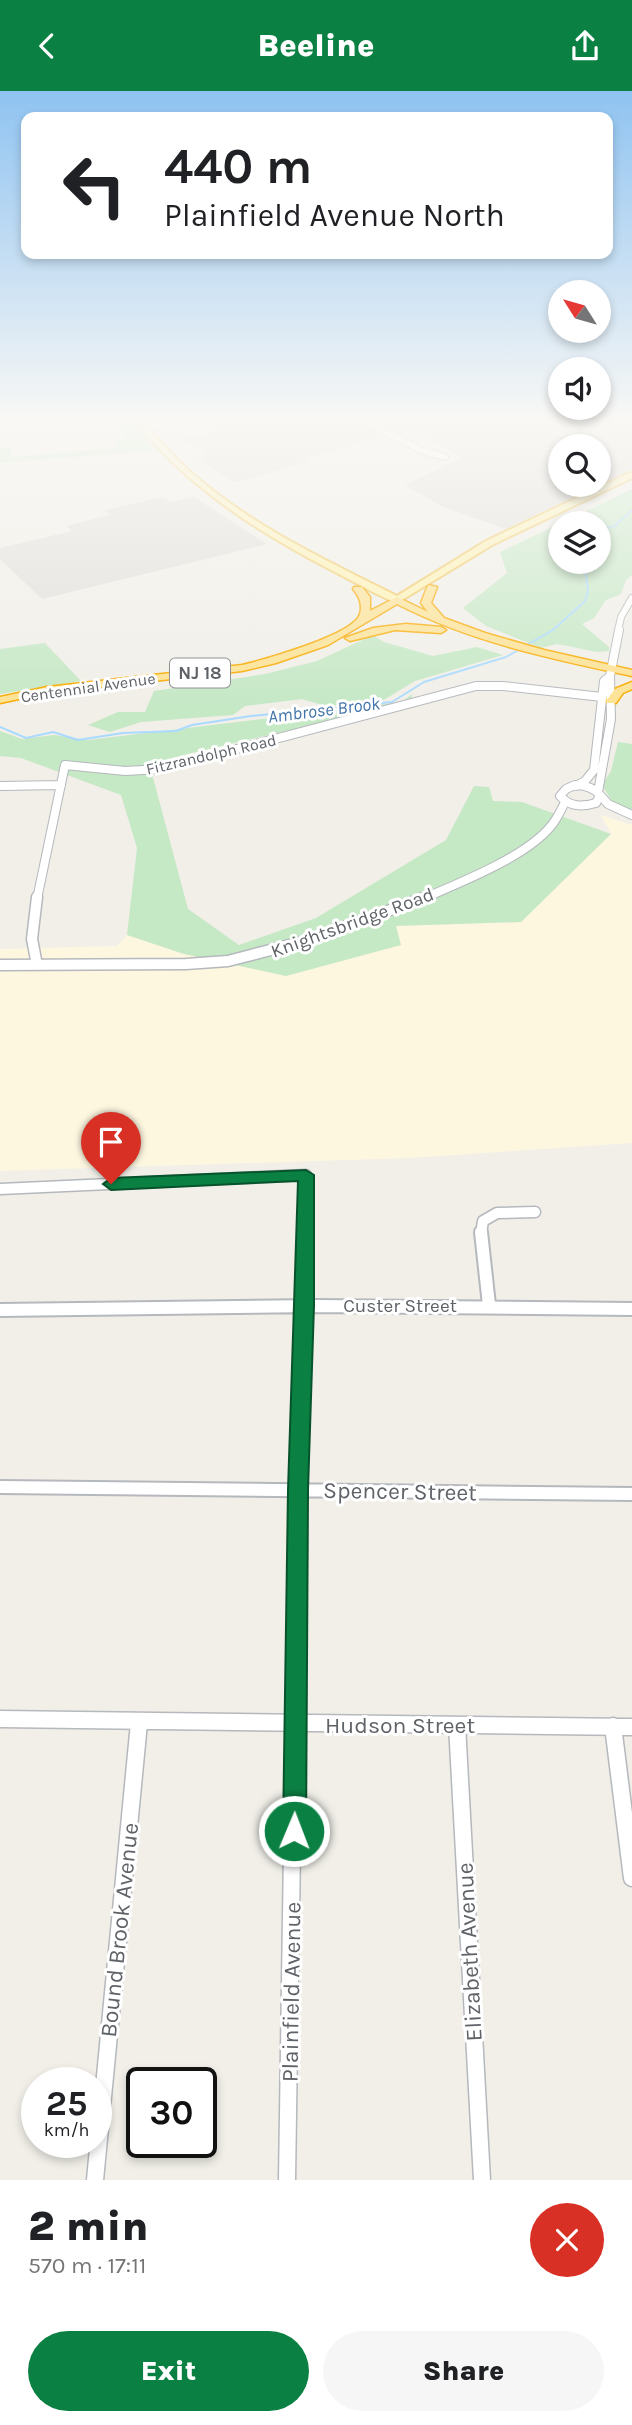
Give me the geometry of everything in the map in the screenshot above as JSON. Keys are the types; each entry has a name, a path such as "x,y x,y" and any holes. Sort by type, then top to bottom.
{"highway":[{"path":"428,585 426,603 443,625"},
{"path":"358,589 365,597 365,614 359,623"},
{"path":"396,604 443,625"},
{"name":"Centennial Avenue","path":"0,700 47,690 262,663 324,643 396,604"},
{"name":"Centennial Avenue","path":"0,706 43,696 209,678 268,668 313,655 350,638 396,604"},
{"name":"NJ 18","path":"350,638 387,626 443,625 611,672 632,683"},
{"name":"NJ 18","path":"443,625 495,648 526,657 611,672 632,673"},
{"path":"607,699 632,683"}],"main road":[{"path":"227,514 271,543 358,589 396,604"},
{"path":"238,514 370,586 396,604"},
{"name":"Centennial Avenue","path":"396,604 517,529 548,514"},
{"name":"Centennial Avenue","path":"428,585 562,514"},
{"path":"370,586 396,589 428,585"}],"street":[{"path":"576,786 585,781 594,770 607,699 614,683 611,672 621,617 632,598"},
{"name":"Fitzrandolph Road","path":"61,785 65,765 125,771 160,769 476,686 503,686 607,699"},
{"path":"607,699 605,761 597,786 604,802 632,815"},
{"path":"0,786 61,785 34,909 32,939 37,965"},
{"path":"576,786 588,787 599,793"},
{"name":"Knightsbridge Road","path":"558,819 565,802 560,793 565,788 576,786"},
{"name":"Knightsbridge Road","path":"0,965 206,963 263,953 367,921 488,870 530,844 558,819 599,801 599,793"},
{"path":"565,802 621,811"},
{"name":"Plainfield Avenue","path":"0,1189 306,1175 287,2180"},
{"path":"489,1305 481,1231 483,1221 497,1213 535,1212"},
{"name":"Custer Street","path":"0,1310 489,1305 631,1313"},
{"name":"Spencer Street","path":"0,1487 632,1494"},
{"name":"Hudson Street","path":"0,1719 139,1723 632,1727"},
{"name":"Bound Brook Avenue","path":"95,2180 139,1723"},
{"name":"Elizabeth Avenue","path":"457,1725 482,2180"},
{"path":"613,1726 632,1878"}],"shaded area":[{"path":"221,514 267,544 42,599 0,559 0,548 72,531 66,526 110,515"},
{"path":"465,514 536,514 506,529"},
{"path":"601,815 632,825 632,1143 409,1158 0,1171 0,949 117,946 127,935 184,954 286,976 400,945 396,926 521,922 611,834"}],"green space":[{"path":"611,514 632,514 632,575 626,580 621,594 606,600 594,618 582,624 609,647 609,651 597,652 557,644 541,648 486,626 463,608 507,573 500,552 548,529 548,574 611,574"},
{"path":"373,635 384,642 433,656 477,647 503,655 415,681 382,701 326,706 302,699 245,706 233,715 141,722 110,732 88,725 118,712 145,712 154,691 265,674 317,661"},
{"path":"45,643 81,681 0,694 0,649"},
{"path":"412,694 411,702 179,756 152,774 188,909 239,945 316,918 446,840 474,786 489,787 493,801 522,802 611,834 521,922 396,926 401,945 286,976 184,954 127,935 137,848 121,795 21,758 0,756 0,731 22,739 54,735 88,740 402,702"},
{"path":"618,742 632,744 632,810 613,803 602,785 611,771"}],"waterway":[{"name":"Ambrose Brook","path":"611,527 627,514"},
{"name":"Ambrose Brook","path":"0,727 26,738 53,732 78,740 123,733 176,731 192,725 251,716 392,702 424,682 506,657 553,630 585,601 588,591 586,574"}],"route":[{"path":"111,1184 306,1175 305,1305 298,1490 294,1831"}]}
